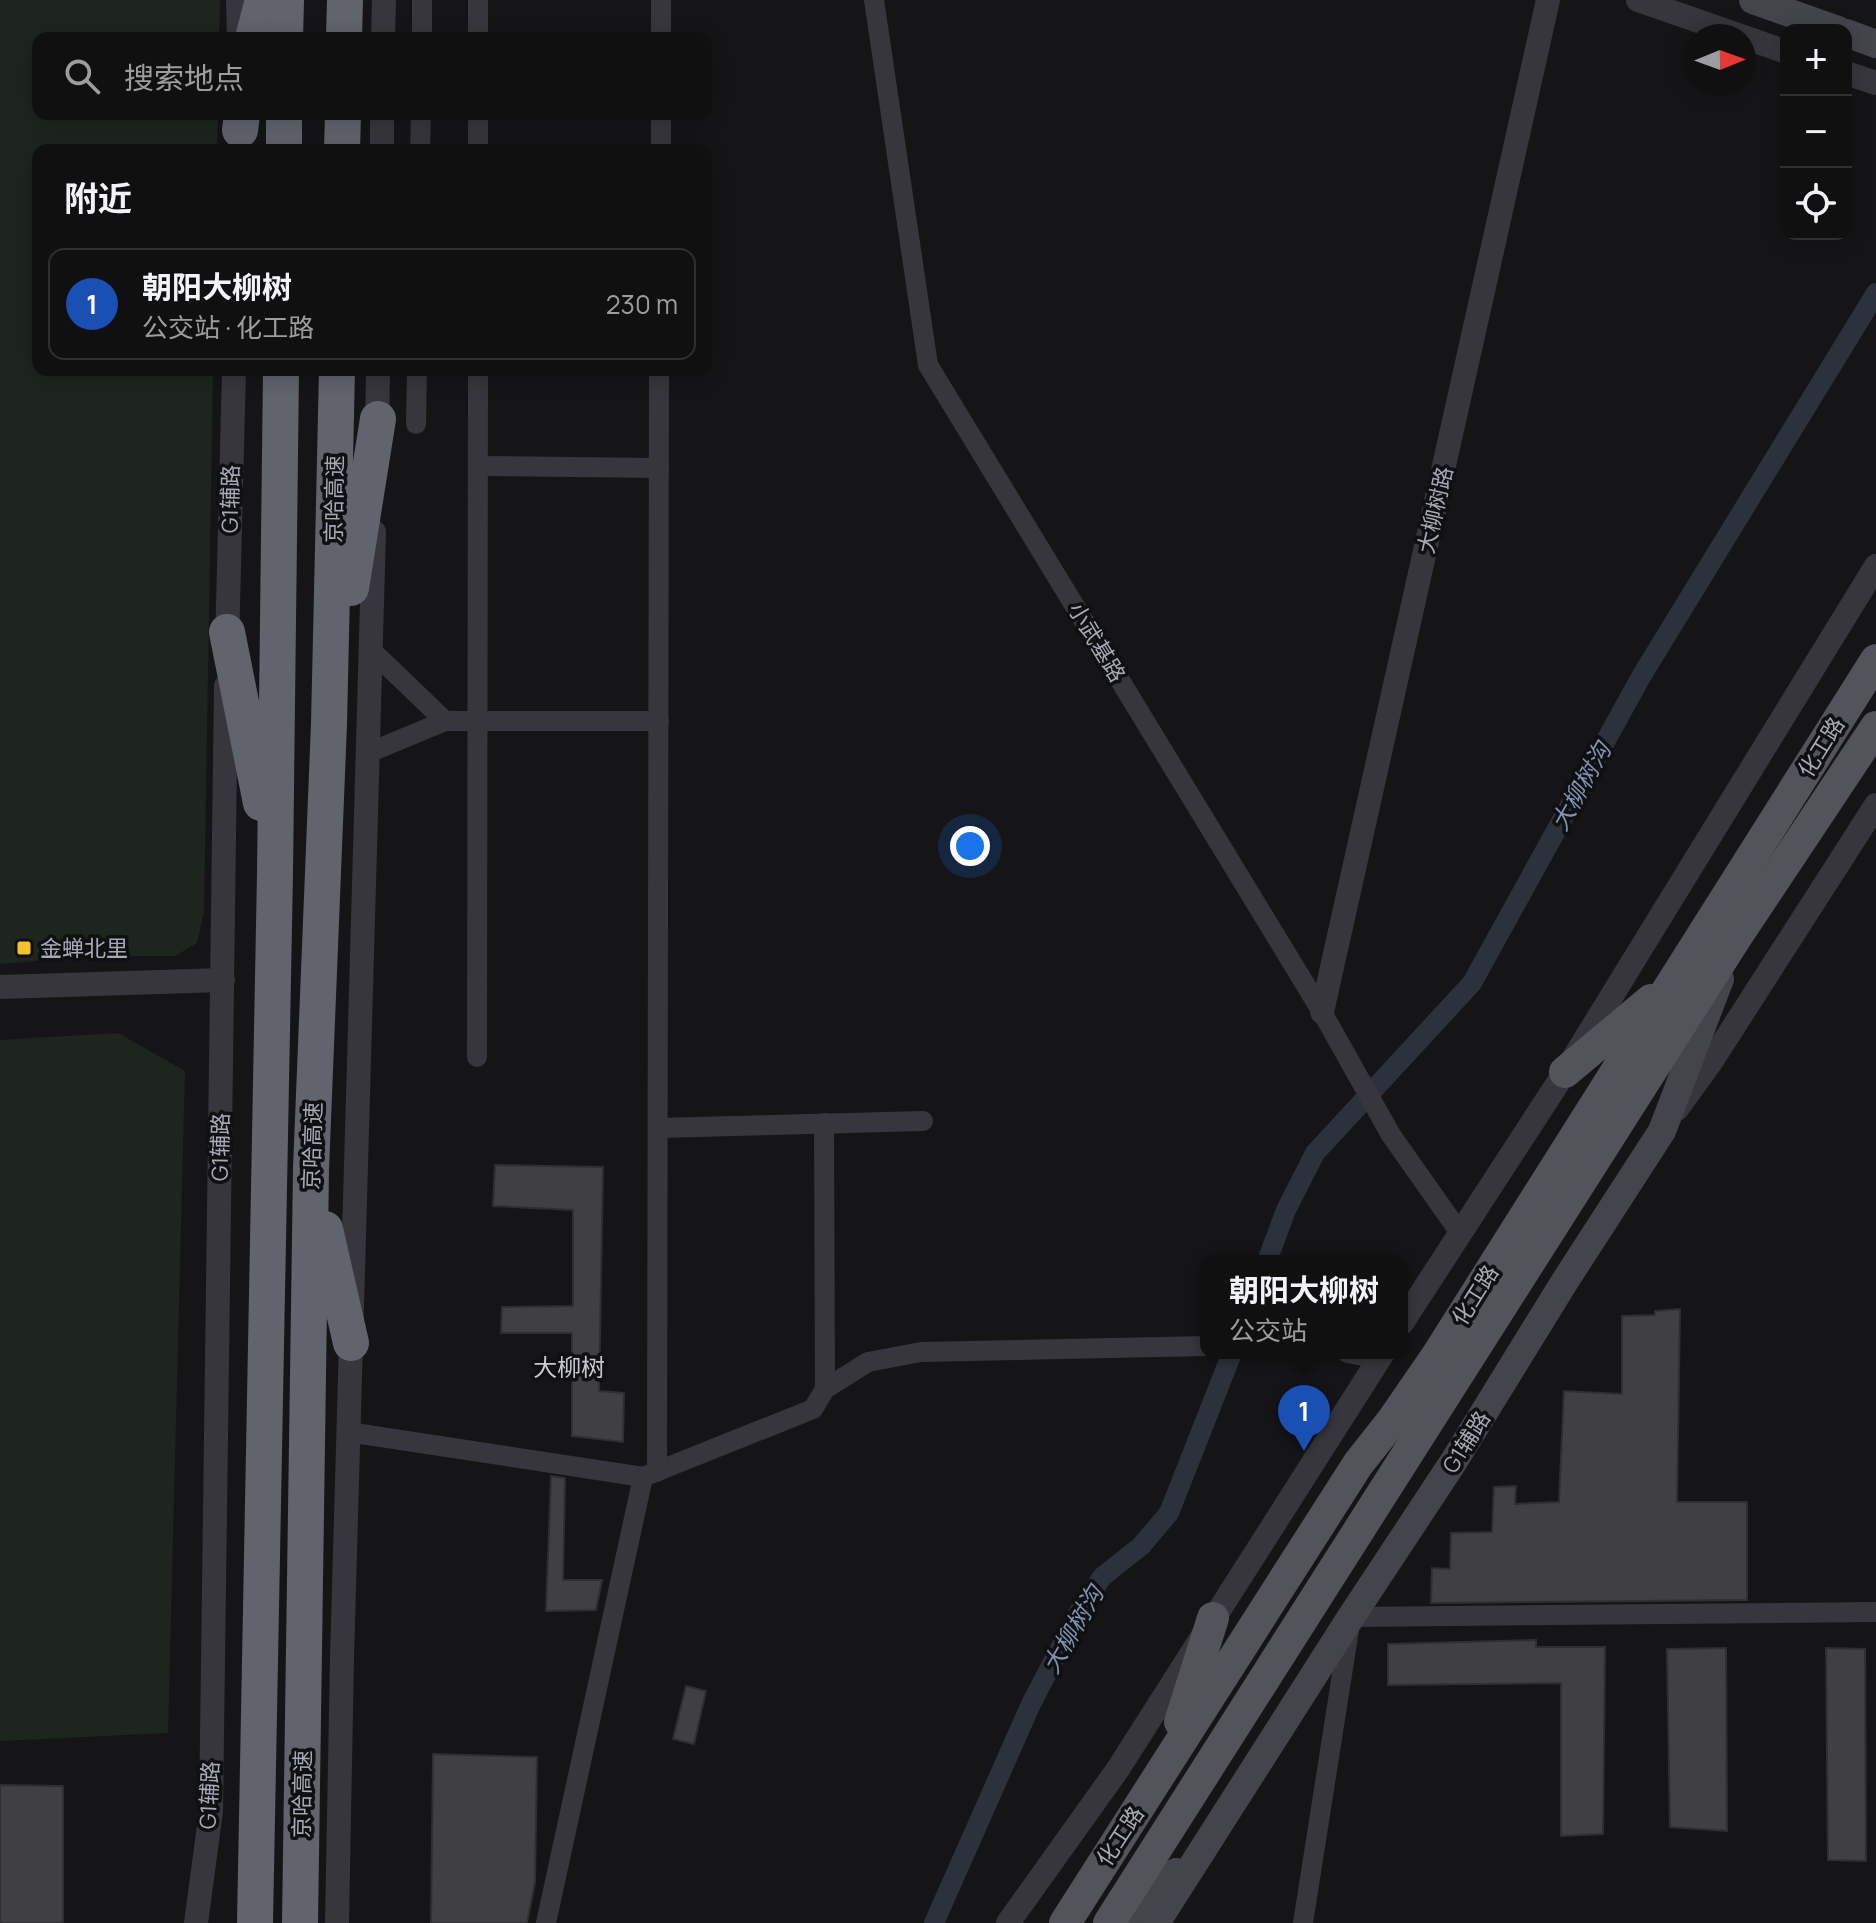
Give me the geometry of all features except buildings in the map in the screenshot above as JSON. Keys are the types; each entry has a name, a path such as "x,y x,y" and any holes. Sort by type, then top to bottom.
{"highway":[{"path":"255,32 263,0"},
{"path":"285,32 286,0"},
{"path":"344,32 345,0"},
{"path":"284,120 284,144"},
{"path":"342,144 343,120"},
{"name":"京哈高速","path":"255,1923 275,873 281,376"},
{"name":"京哈高速","path":"300,1923 311,1169 329,724 337,376"},
{"path":"329,724 378,419"},
{"path":"227,632 275,873"},
{"path":"311,1169 351,1343"},
{"path":"231,1923 258,1738"}],"main road":[{"path":"1753,0 1821,24"},
{"path":"1852,35 1876,44"},
{"name":"化工路","path":"1065,1923 1358,1464 1438,1354 1876,660"},
{"name":"化工路","path":"1109,1923 1735,939 1876,727"},
{"name":"G1辅路","path":"1156,1923 1662,1131 1735,939"},
{"path":"1565,1072 1675,980"},
{"path":"1166,1765 1213,1618"},
{"path":"1121,1923 1207,1842"}],"street":[{"path":"238,0 239,32"},
{"path":"383,32 384,0"},
{"path":"422,0 422,32"},
{"path":"478,0 478,32"},
{"path":"661,0 661,32"},
{"name":"小武基路","path":"874,0 928,365 1322,1012 1391,1135 1460,1233"},
{"path":"1638,0 1707,24"},
{"name":"大柳树路","path":"1322,1012 1550,3"},
{"path":"1756,41 1780,50"},
{"path":"1852,75 1876,83"},
{"path":"382,120 382,144"},
{"path":"420,144 421,120"},
{"path":"478,120 478,144"},
{"path":"661,120 661,144"},
{"name":"G1辅路","path":"196,1923 211,1811 227,632 234,376"},
{"path":"337,1923 378,376"},
{"path":"416,424 417,376"},
{"path":"477,1057 478,376"},
{"path":"546,1923 650,1475 658,1128 659,376"},
{"path":"478,466 659,468"},
{"path":"1408,1314 1565,1072 1876,566"},
{"path":"371,650 445,721"},
{"path":"368,753 445,721 659,721"},
{"path":"1662,1131 1711,1062 1876,805"},
{"path":"0,987 223,980"},
{"path":"658,1128 923,1121"},
{"path":"824,1123 825,1389"},
{"path":"348,1432 650,1475 813,1409 825,1389 868,1362 921,1352 1200,1346"},
{"path":"1008,1923 1094,1804 1380,1359"},
{"path":"1303,1923 1351,1617 1876,1612"}],"shaded area":[{"path":"0,0 220,0 219,32 32,32 32,120 218,120 217,144 32,144 32,376 213,376 204,912 197,943 175,956 93,956 0,964"},
{"path":"118,1033 185,1071 168,1733 0,1741 0,1040"}],"waterway":[{"name":"大柳树沟","path":"1269,1255 1286,1210 1315,1153 1472,983 1642,675 1876,293"},
{"name":"大柳树沟","path":"934,1923 1031,1704 1080,1610 1102,1577 1141,1546 1169,1513 1230,1359"}],"place":[{"name":"金蝉北里","path":"24,948"},
{"name":"朝阳大柳树","path":"1304,1451"}],"district":[{"name":"大柳树","path":"569,1366"}]}
